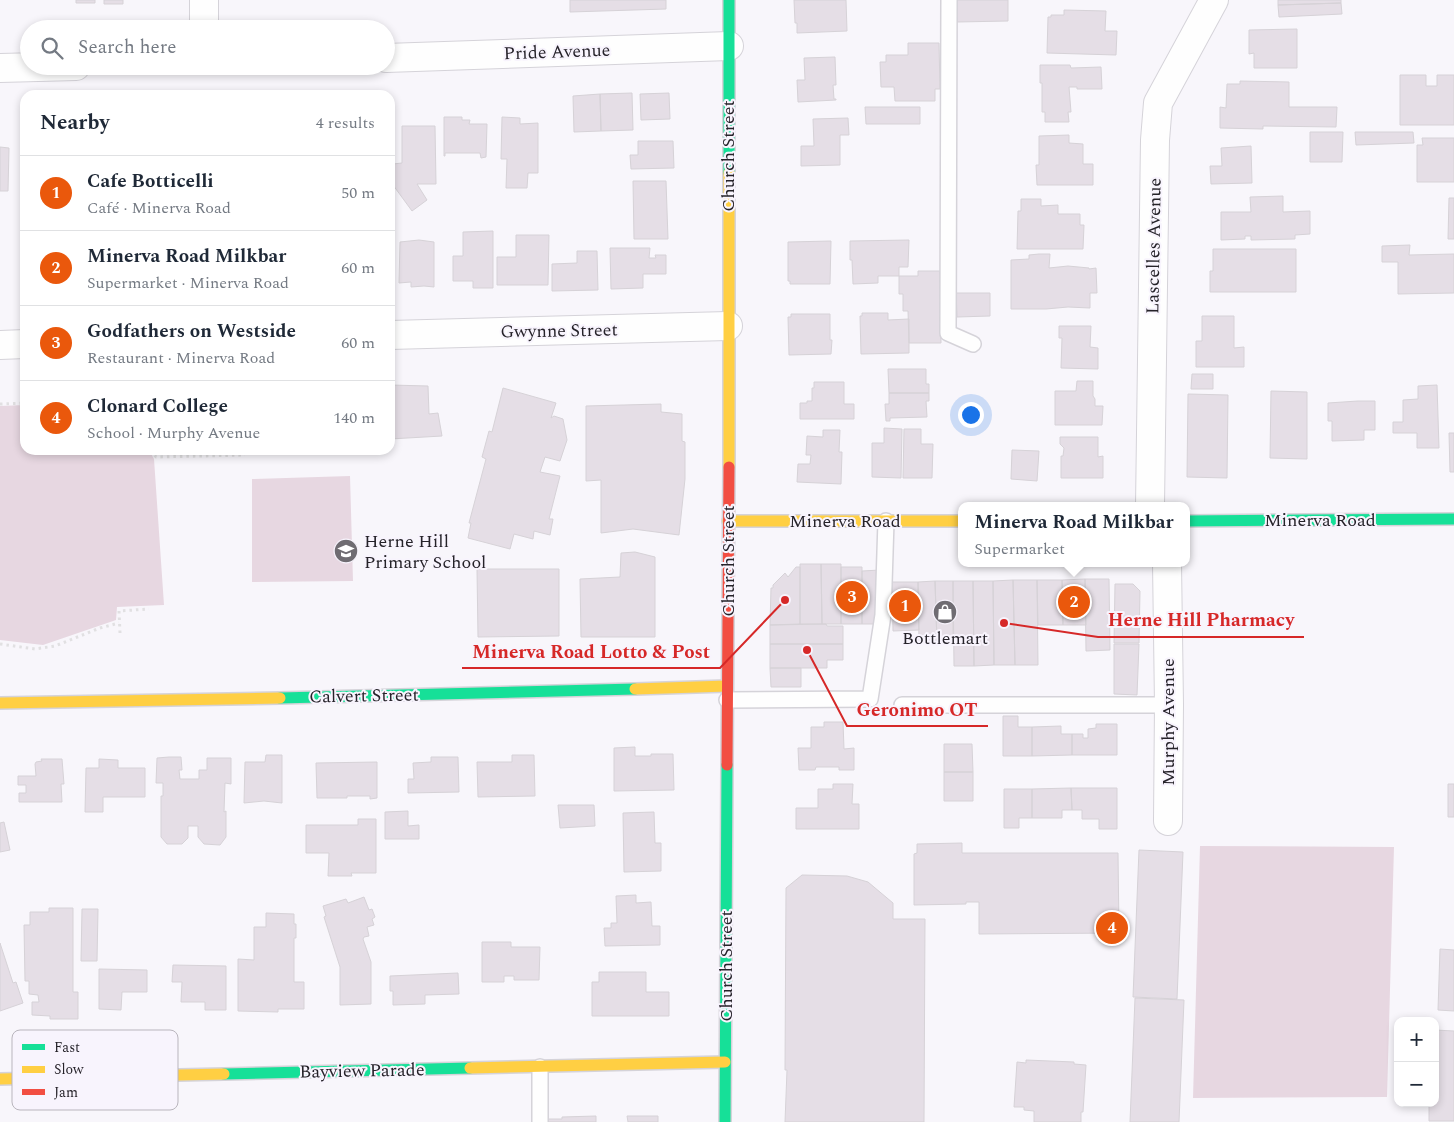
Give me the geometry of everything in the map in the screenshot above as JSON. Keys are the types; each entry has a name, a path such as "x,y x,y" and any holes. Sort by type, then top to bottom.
{"street":[{"path":"204,0 204,20"},
{"name":"Church Street","path":"724,1122 729,0"},
{"name":"Lascelles Avenue","path":"1150,502 1155,140 1158,103 1214,0"},
{"name":"Pride Avenue","path":"395,58 728,46"},
{"path":"0,68 20,67"},
{"name":"Gwynne Street","path":"395,335 728,326"},
{"path":"0,345 20,344"},
{"name":"Minerva Road","path":"1190,521 1454,519"},
{"name":"Minerva Road","path":"728,521 958,521"},
{"name":"Murphy Avenue","path":"1167,567 1168,821"},
{"name":"Calvert Street","path":"0,704 562,692 727,693"},
{"name":"Bayview Parade","path":"178,1076 725,1062"}],"lane":[{"path":"949,0 948,333 973,344"},
{"path":"727,693 870,699 883,615 886,521"},
{"path":"902,705 1169,705"},
{"path":"540,1067 540,1122"}],"path":[{"path":"0,404 20,403"},
{"path":"155,455 156,457 244,455"},
{"path":"120,633 119,611 149,609"},
{"path":"0,644 35,649 55,646 100,628 119,623"}],"shaded area":[{"path":"20,405 20,455 152,455 154,459 164,605 117,607 116,620 43,645 0,640 0,406"},
{"path":"350,476 353,581 252,582 252,479"},
{"path":"1200,846 1394,847 1387,1097 1193,1098"}],"building":[{"path":"76,0 95,0 95,3 76,3"},
{"path":"104,0 123,0 123,4 104,4"},
{"path":"570,0 666,0 666,9 570,12"},
{"path":"794,0 846,0 847,31 797,33"},
{"path":"957,0 1008,0 1008,21 957,22"},
{"path":"1278,0 1341,0 1341,3 1278,5"},
{"path":"1341,3 1342,14 1279,17 1278,5"},
{"path":"1064,10 1106,11 1105,31 1117,31 1116,55 1047,53 1048,17 1051,17 1051,15 1064,15"},
{"path":"1297,29 1297,68 1254,68 1254,53 1249,54 1249,30"},
{"path":"908,43 939,43 940,89 935,89 935,101 895,101 894,87 881,87 880,62 886,62 886,55 908,55"},
{"path":"835,57 836,85 833,85 834,99 836,100 798,102 797,80 805,80 804,58"},
{"path":"1040,65 1070,65 1071,68 1101,67 1102,89 1077,89 1077,87 1069,87 1071,112 1068,112 1069,122 1045,122 1045,112 1042,112"},
{"path":"1400,75 1426,75 1426,86 1437,86 1437,75 1454,75 1454,125 1400,125"},
{"path":"1240,81 1289,82 1289,107 1337,107 1336,127 1263,126 1263,129 1220,128 1220,107 1226,108 1227,84 1240,84"},
{"path":"632,93 633,130 601,131 600,94"},
{"path":"669,93 670,119 641,120 640,94"},
{"path":"600,94 601,131 574,132 573,96"},
{"path":"865,107 920,107 920,124 866,124"},
{"path":"444,117 462,117 462,120 470,120 469,124 487,124 486,157 481,158 480,153 445,153 444,156"},
{"path":"502,117 520,118 520,124 538,123 538,173 528,173 527,188 506,188 507,159 501,159"},
{"path":"848,118 849,135 840,135 840,165 801,166 801,146 814,146 813,119"},
{"path":"402,126 435,126 436,184 417,184 427,200 412,211 395,188 395,164 402,163"},
{"path":"1310,132 1343,132 1342,162 1310,162"},
{"path":"1355,132 1413,132 1414,143 1356,145"},
{"path":"1069,135 1069,143 1083,144 1083,164 1093,164 1093,185 1037,185 1036,165 1039,165 1039,136"},
{"path":"1422,138 1454,138 1454,182 1417,182 1417,145 1423,145"},
{"path":"638,141 673,141 674,168 631,169 630,155 638,155"},
{"path":"1251,146 1252,183 1211,184 1210,166 1222,166 1221,148"},
{"path":"0,147 9,148 8,191 0,191"},
{"path":"633,181 666,181 668,239 634,239"},
{"path":"1283,196 1283,212 1310,211 1310,234 1295,235 1295,239 1251,240 1251,236 1245,236 1245,239 1221,240 1221,212 1251,212 1250,197"},
{"path":"1449,198 1454,198 1454,239 1448,239"},
{"path":"1021,199 1041,199 1041,206 1058,205 1058,214 1080,214 1080,225 1084,225 1083,249 1017,249 1018,211 1021,211"},
{"path":"493,231 493,288 473,288 473,281 453,281 453,256 463,256 463,232"},
{"path":"516,235 549,235 548,285 497,285 497,257 516,257"},
{"path":"419,240 434,242 434,287 411,287 411,282 399,283 400,242"},
{"path":"909,240 908,267 899,267 899,276 878,276 878,283 853,284 850,241"},
{"path":"831,241 830,284 790,284 790,281 788,281 788,242"},
{"path":"1410,245 1409,255 1454,254 1454,293 1398,294 1398,262 1382,262 1382,246"},
{"path":"610,248 650,248 649,258 656,258 655,255 666,255 666,274 643,274 643,288 611,289"},
{"path":"1213,249 1296,249 1296,292 1210,292 1210,271 1213,271"},
{"path":"577,251 597,251 598,290 552,291 552,264 577,263"},
{"path":"1050,254 1049,268 1068,266 1096,268 1097,293 1090,293 1090,308 1011,309 1011,260 1029,259 1029,255"},
{"path":"918,271 940,271 941,343 909,343 908,311 903,311 903,294 899,294 899,276 918,276"},
{"path":"956,293 990,293 990,316 957,317"},
{"path":"862,313 888,313 888,320 909,319 909,353 861,354 860,316 862,316"},
{"path":"791,314 830,314 831,354 789,355 788,317 791,317"},
{"path":"1202,316 1234,316 1234,348 1244,347 1244,367 1196,367 1196,341 1202,341"},
{"path":"1059,326 1091,326 1090,347 1098,348 1098,369 1061,368 1062,338 1059,338"},
{"path":"888,369 926,369 926,384 929,384 929,393 889,393"},
{"path":"1192,374 1213,374 1213,389 1191,389"},
{"path":"1077,381 1093,381 1095,406 1103,406 1102,425 1055,425 1055,391 1076,391"},
{"path":"814,382 844,382 844,404 854,404 854,419 800,419 800,403 812,401"},
{"path":"395,385 428,386 429,414 438,413 442,436 395,439"},
{"path":"1437,385 1439,448 1417,448 1417,433 1393,433 1393,422 1403,422 1403,400 1418,399 1418,386"},
{"path":"503,388 556,403 551,418 554,416 563,419 567,440 560,461 545,457 540,472 560,476 549,519 553,519 550,535 534,531 533,539 514,534 510,549 468,538 471,523 469,523 486,459 482,457 489,431 492,432"},
{"path":"1271,391 1307,392 1307,459 1270,458"},
{"path":"889,393 929,393 929,401 926,401 927,417 890,418 890,421 886,421 885,404 889,404"},
{"path":"1188,394 1228,395 1227,478 1187,477"},
{"path":"1375,401 1375,430 1364,430 1364,440 1332,441 1332,421 1328,421 1328,403"},
{"path":"661,404 661,412 682,414 682,441 685,442 685,479 679,535 633,529 601,533 601,480 586,481 586,406"},
{"path":"884,428 902,429 901,478 872,477 872,443 884,443"},
{"path":"904,429 921,429 921,444 933,444 932,478 903,478"},
{"path":"823,430 840,430 839,452 842,452 841,484 797,482 798,464 810,464 811,455 806,455 807,436 823,437"},
{"path":"1449,433 1454,433 1454,472 1450,472"},
{"path":"1060,437 1098,437 1098,457 1103,456 1103,478 1061,478 1061,456 1063,456 1064,448 1060,444"},
{"path":"1012,450 1039,451 1037,481 1011,479"},
{"path":"635,552 655,557 655,637 581,637 580,579 620,577 621,553"},
{"path":"800,564 821,564 822,624 800,624"},
{"path":"821,564 841,564 841,624 822,624"},
{"path":"796,567 800,567 800,624 770,625 771,588 785,573 788,577"},
{"path":"841,567 862,567 862,624 841,624"},
{"path":"477,569 559,569 559,636 478,637"},
{"path":"880,570 880,615 874,620 875,624 862,624 862,571"},
{"path":"1085,579 1109,579 1110,650 1086,651"},
{"path":"1085,579 1086,625 1063,625 1062,580"},
{"path":"1013,580 1037,580 1038,665 1015,665"},
{"path":"1013,580 1015,665 994,665 993,581"},
{"path":"1037,580 1062,580 1063,625 1038,625"},
{"path":"935,581 937,642 919,642 918,582"},
{"name":"Bottlemart","path":"935,581 953,581 953,642 937,642"},
{"path":"953,581 973,581 974,666 954,666"},
{"path":"973,581 993,581 994,665 974,666"},
{"path":"892,582 918,582 919,630 893,631"},
{"path":"1115,584 1133,584 1140,591 1139,643 1114,643"},
{"path":"826,624 827,626 843,626 843,644 770,644 770,625"},
{"path":"770,644 843,644 843,660 827,660 827,668 770,668"},
{"path":"1114,644 1139,644 1137,695 1114,694"},
{"path":"770,668 801,668 801,687 771,687"},
{"path":"1003,716 1018,716 1018,727 1032,727 1032,756 1003,756"},
{"path":"824,722 843,722 844,749 854,748 854,770 839,770 839,767 816,767 815,770 799,770 798,748 811,748 811,727 824,727"},
{"path":"1096,724 1117,724 1117,755 1072,755 1072,734 1083,734 1083,738 1088,738 1088,729 1096,728"},
{"path":"1061,726 1061,734 1072,734 1072,755 1032,756 1032,727"},
{"path":"944,744 972,744 973,772 944,772"},
{"path":"635,747 635,756 673,754 674,790 614,791 614,748"},
{"path":"266,755 282,755 282,803 264,801 244,803 245,762 265,762"},
{"path":"512,755 534,755 535,796 478,797 477,762 512,762"},
{"path":"181,757 182,770 179,770 180,779 199,779 199,770 207,770 207,758 231,758 231,784 225,783 224,812 226,811 226,837 220,845 204,844 198,837 198,826 188,826 188,838 182,844 167,844 161,837 161,796 163,796 163,783 156,783 157,758"},
{"path":"431,757 458,757 459,792 408,793 408,779 414,779 413,763 431,762"},
{"path":"41,759 62,759 64,784 61,784 62,802 19,802 19,793 26,793 26,785 18,785 18,776 36,776 35,764 42,761"},
{"path":"99,759 118,760 118,768 145,768 145,797 103,797 103,812 85,812 86,768 99,768"},
{"path":"377,762 377,798 370,799 370,796 347,796 347,798 317,798 316,763"},
{"path":"944,772 973,772 973,801 944,801"},
{"path":"833,784 853,784 852,804 859,804 859,829 796,829 796,808 818,808 818,789 833,789"},
{"path":"1448,784 1454,784 1454,817 1448,817"},
{"path":"1071,788 1072,810 1062,810 1062,818 1032,818 1032,789"},
{"path":"1071,788 1117,788 1117,829 1099,829 1099,819 1082,819 1082,810 1072,810"},
{"path":"1004,789 1032,789 1032,818 1019,818 1019,828 1004,828"},
{"path":"558,805 594,805 595,826 560,828"},
{"path":"408,811 408,826 419,825 419,839 385,839 385,812"},
{"path":"654,812 655,843 661,843 661,871 624,872 623,813"},
{"path":"358,819 376,819 376,873 351,873 352,876 328,876 329,853 306,853 306,825 358,825"},
{"path":"4,822 10,850 0,852 0,823"},
{"path":"962,843 962,853 1118,853 1119,933 979,934 979,902 914,905 914,854 917,853 917,844"},
{"path":"1139,850 1183,852 1177,999 1133,997"},
{"path":"802,875 847,876 868,882 893,903 893,919 925,919 924,1122 785,1122 787,1070 785,1070 786,888"},
{"path":"636,895 636,903 651,902 652,926 660,926 660,945 605,946 604,928 611,928 611,923 617,923 616,896"},
{"path":"364,897 369,910 372,909 375,917 372,919 374,925 367,927 369,936 363,939 371,962 371,1004 340,1005 340,967 324,917 326,916 323,906 346,899 348,903"},
{"path":"49,908 73,908 73,992 78,992 78,1019 50,1019 50,1016 32,1015 32,1002 39,1002 38,995 29,994 29,981 25,981 24,925 30,925 30,912 49,912"},
{"path":"82,909 98,909 97,961 81,961"},
{"path":"266,913 294,914 296,938 294,938 294,982 304,982 304,1009 278,1009 278,1012 238,1011 238,959 254,960 254,927 266,927"},
{"path":"482,942 511,942 511,947 540,947 539,980 514,980 514,976 504,976 504,982 482,982"},
{"path":"0,943 13,983 16,982 23,1003 0,1011"},
{"path":"1440,949 1454,950 1454,1011 1438,1010"},
{"path":"173,965 226,966 226,1010 205,1010 205,1002 181,1002 182,982 172,982"},
{"path":"99,969 147,970 147,992 122,992 121,1010 99,1009"},
{"path":"599,972 646,972 646,992 669,992 669,1016 592,1016 592,982 599,982"},
{"path":"458,973 459,994 425,995 425,1004 393,1005 393,991 390,991 390,976"},
{"path":"1135,998 1184,1000 1179,1122 1130,1122"},
{"path":"1439,1030 1454,1031 1454,1121 1429,1121 1429,1107 1439,1107"},
{"path":"1026,1060 1074,1062 1074,1064 1086,1065 1081,1122 1034,1122 1034,1111 1024,1110 1024,1107 1014,1107 1017,1062 1026,1063"},
{"path":"596,1116 596,1122 544,1122 544,1119"},
{"path":"627,1116 658,1116 658,1122 628,1122"}],"traffic: fast":[{"path":"729,0 729,173"},
{"path":"1190,521 1454,519"},
{"path":"280,698 635,689"},
{"path":"725,1122 727,765"},
{"path":"224,1074 470,1068"}],"traffic: slow":[{"path":"729,173 729,467"},
{"path":"728,521 958,521"},
{"path":"635,689 727,686"},
{"path":"0,703 280,698"},
{"path":"470,1068 725,1062"},
{"path":"178,1075 224,1074"},
{"path":"0,1079 12,1079"}],"traffic: jam":[{"path":"727,765 729,467"}],"place":[{"name":"Herne Hill Primary School","path":"346,551"},
{"name":"Godfathers on Westside","path":"852,597"},
{"name":"Minerva Road Lotto & Post","path":"785,600"},
{"name":"Minerva Road Milkbar","path":"1074,602"},
{"name":"Cafe Botticelli","path":"905,606"},
{"name":"Bottlemart","path":"945,612"},
{"name":"Herne Hill Pharmacy","path":"1004,623"},
{"name":"Geronimo OT","path":"807,650"},
{"name":"Clonard College","path":"1112,928"}]}
